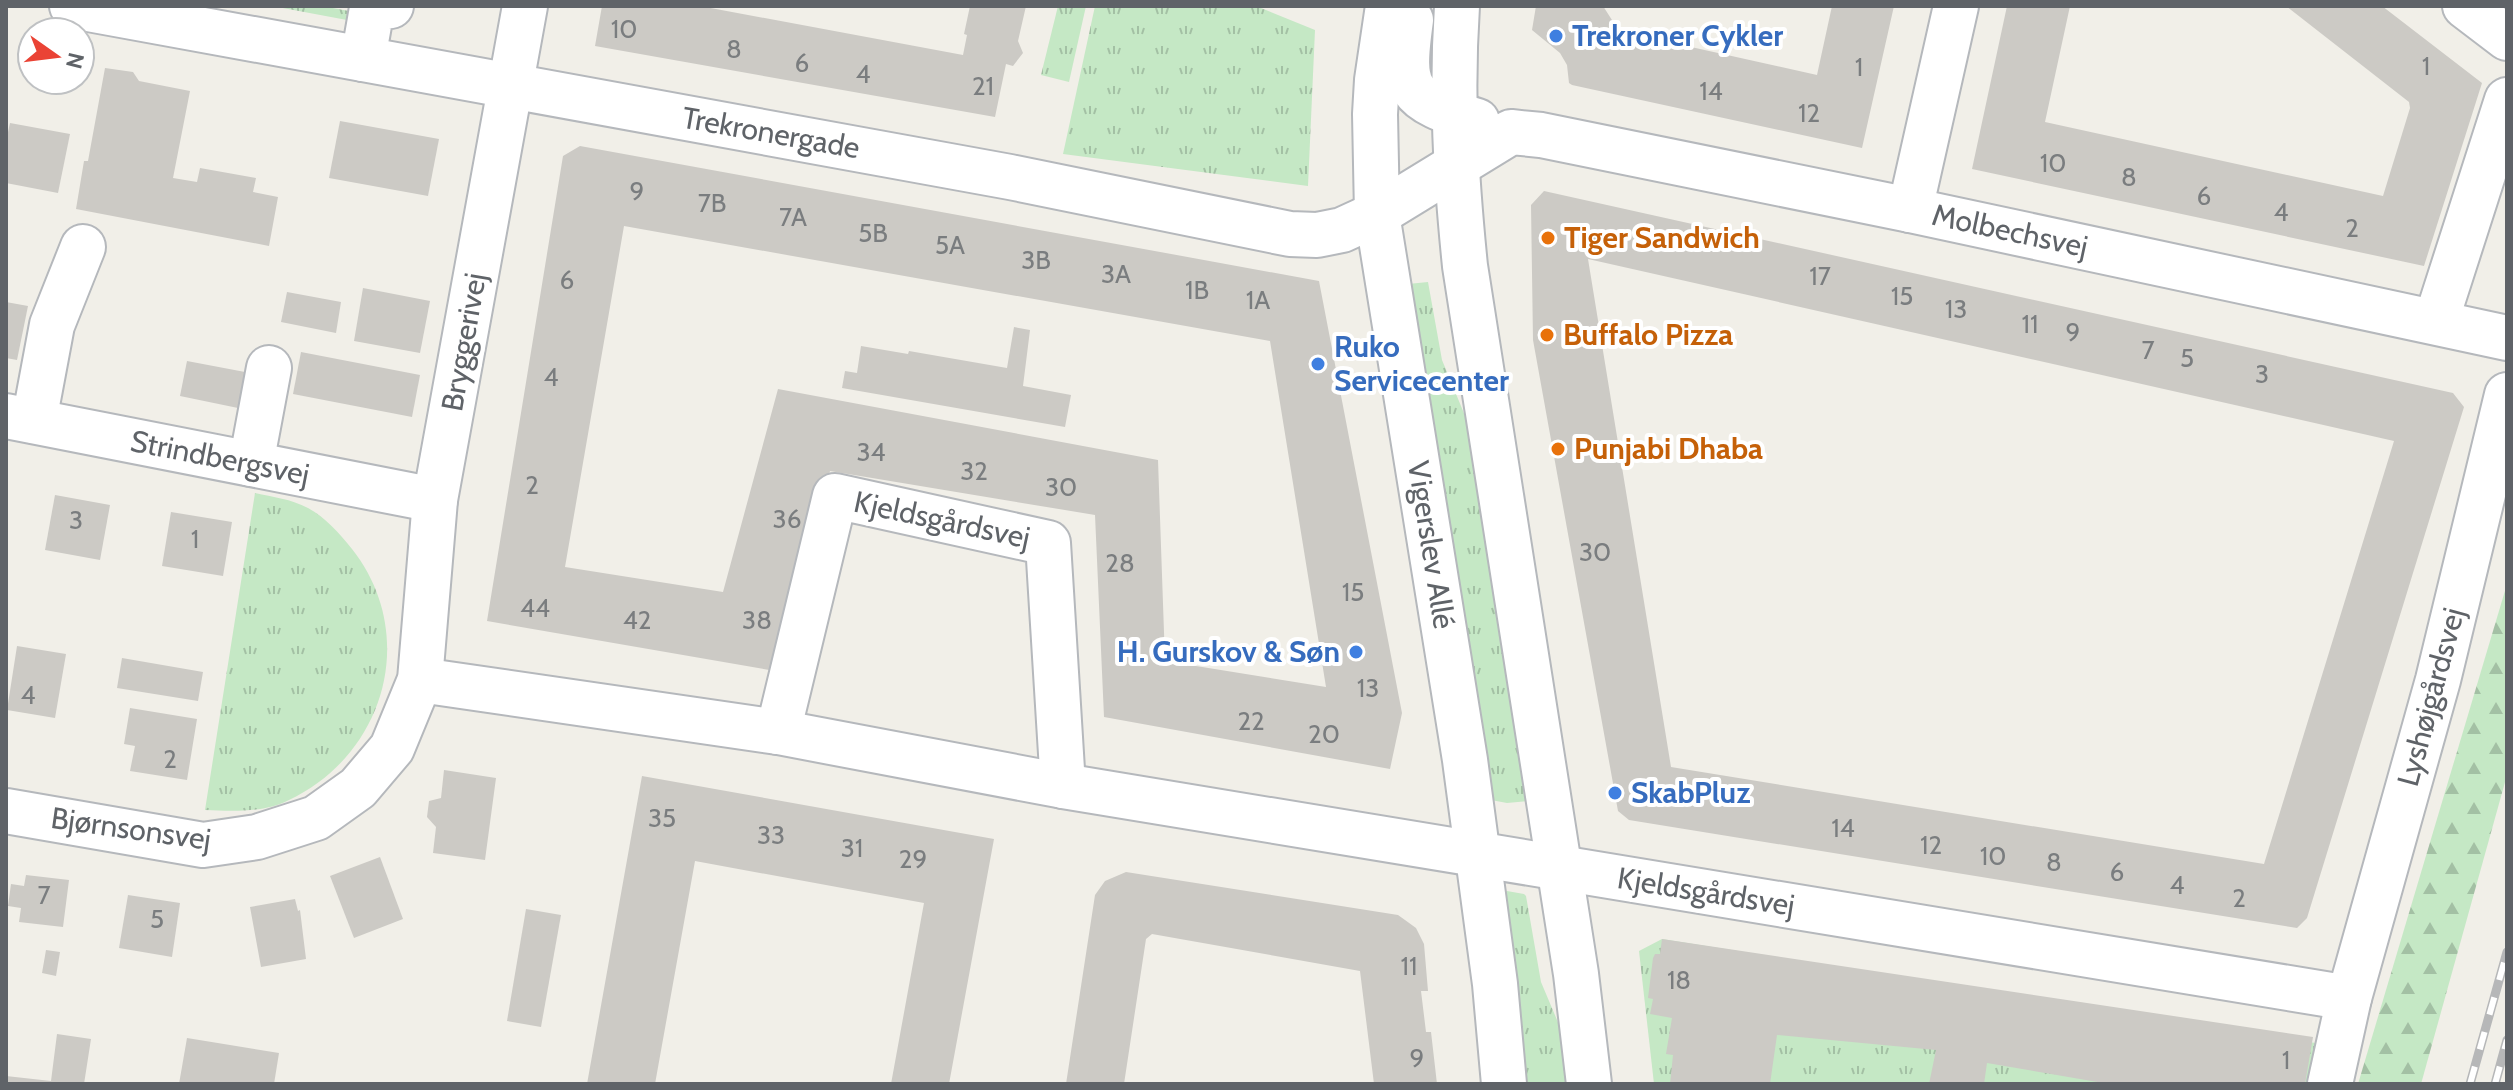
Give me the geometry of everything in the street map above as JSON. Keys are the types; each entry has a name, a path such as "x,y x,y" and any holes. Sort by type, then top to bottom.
{"street":[{"name":"Trekronergade","path":"72,6 994,174 1290,234 1331,233 1377,214 1455,168"},
{"name":"Bryggerivej","path":"420,680 435,500 525,6"},
{"name":"Vigerslev Allé","path":"1388,6 1375,114 1377,214 1450,658 1495,984 1504,1084"},
{"path":"1414,6 1406,66 1409,84 1420,97 1454,114"},
{"path":"1457,6 1455,168 1475,346 1583,1019 1589,1084"},
{"path":"1910,210 1956,6"},
{"path":"2465,6 2507,38"},
{"path":"363,59 374,7"},
{"path":"2436,321 2507,100"},
{"name":"Molbechsvej","path":"1454,114 1511,132 1541,135 1910,210 2507,338"},
{"path":"1455,168 1511,132"},
{"path":"20,418 83,247"},
{"path":"251,464 269,368"},
{"name":"Lyshøjgårdsvej","path":"2330,1084 2349,998 2438,680 2507,395"},
{"name":"Strindbergsvej","path":"20,418 435,500"},
{"name":"Kjeldsgårdsvej","path":"778,732 835,496 1048,543 1063,786"},
{"name":"Kjeldsgårdsvej","path":"420,680 778,732 1063,786 2349,998"},
{"name":"Bjørnsonsvej","path":"6,811 203,845 257,837 316,818 358,788 392,748 420,680"}],"green space":[{"path":"272,6 322,6 365,14 363,23"},
{"path":"1058,6 1086,6 1069,82 1041,75"},
{"path":"1095,6 1256,6 1315,30 1308,186 1063,154"},
{"path":"1428,282 1442,360 1468,423 1529,801 1507,803 1491,800 1408,284"},
{"path":"255,493 289,500 308,508 326,521 352,549 373,582 384,618 387,654 382,689 369,723 349,753 322,779 289,800 269,807 205,810"},
{"path":"2507,584 2507,775 2421,1084 2358,1084"},
{"path":"1507,891 1526,896 1541,982 1565,1039 1572,1084 1522,1084"},
{"path":"1662,939 2353,1049 2342,1084 1654,1084 1639,951"}],"building":[{"path":"602,6 700,6 963,55 970,6 1026,6 1018,41 1023,53 1013,66 1006,64 995,117 595,46"},
{"path":"1536,6 1603,6 1619,31 1817,75 1832,6 1894,6 1862,148 1572,85 1560,53 1532,30"},
{"path":"2007,6 2070,6 2045,122 2383,196 2410,108 2409,102 2286,6 2382,6 2482,83 2424,266 1972,169"},
{"path":"105,68 133,72 139,81 190,91 173,178 197,182 200,168 256,178 253,192 278,197 269,246 76,209"},
{"path":"340,121 439,139 428,196 329,178"},
{"path":"10,123 70,134 58,193 6,183 6,141"},
{"path":"580,146 1319,281 1402,713 1390,769 1104,717 1095,515 830,471 775,671 487,621 563,156","holes":["624,226 1270,341 1326,687 1165,661 1158,460 778,389 723,592 565,567"]},
{"path":"1544,191 2453,393 2464,407 2307,918 2297,928 1629,820 1618,811 1533,340 1531,205","holes":["1588,259 2394,441 2264,864 1671,767"]},
{"path":"363,288 430,301 420,353 354,341"},
{"path":"287,292 341,302 336,333 281,322"},
{"path":"6,302 28,306 17,360 6,358"},
{"path":"1014,327 1030,330 1023,386 1071,395 1065,427 842,388 845,371 857,373 861,346 1007,368"},
{"path":"301,352 420,375 412,417 293,394"},
{"path":"187,361 245,372 238,408 180,396"},
{"path":"55,495 110,505 100,560 45,550"},
{"path":"171,512 232,522 223,576 162,566"},
{"path":"17,646 66,654 55,718 7,710"},
{"path":"122,658 203,672 198,701 117,688"},
{"path":"130,708 197,719 187,780 130,771 135,746 124,744"},
{"path":"444,770 496,778 485,860 433,853 436,827 427,817 429,801 441,798"},
{"path":"642,776 994,839 949,1084 891,1084 924,903 695,861 655,1084 587,1084"},
{"path":"380,857 403,919 354,938 330,876"},
{"path":"1126,872 1398,915 1416,928 1424,944 1428,991 1421,991 1426,1032 1431,1032 1437,1084 1374,1084 1360,971 1152,934 1146,939 1124,1084 1066,1084 1095,895 1105,881"},
{"path":"26,875 69,880 63,927 19,922 21,908 8,906 11,884 24,886"},
{"path":"128,895 180,903 172,957 119,948"},
{"path":"295,899 300,910 306,959 261,967 250,907"},
{"path":"526,909 561,915 541,1027 507,1021"},
{"path":"1662,939 2313,1037 2305,1084 2109,1084 1987,1063 1984,1084 1929,1084 1936,1050 1777,1035 1770,1084 1670,1084 1673,1055 1666,1054 1672,1018 1650,1014 1653,999 1648,998 1653,958 1655,954 1660,954"},
{"path":"46,950 60,952 56,976 42,973"},
{"path":"57,1034 91,1039 84,1084 6,1084 6,1076 51,1081"},
{"path":"187,1038 279,1053 274,1084 179,1084"}],"railway":[{"path":"2470,1084 2507,952"},
{"path":"2495,1084 2507,1040"}],"place":[{"name":"Trekroner Cykler","path":"1556,36"},
{"name":"Tiger Sandwich","path":"1548,238"},
{"name":"Buffalo Pizza","path":"1547,335"},
{"name":"Ruko Servicecenter","path":"1318,364"},
{"name":"Punjabi Dhaba","path":"1558,449"},
{"name":"H. Gurskov & Søn","path":"1356,652"},
{"name":"SkabPluz","path":"1615,793"}]}
